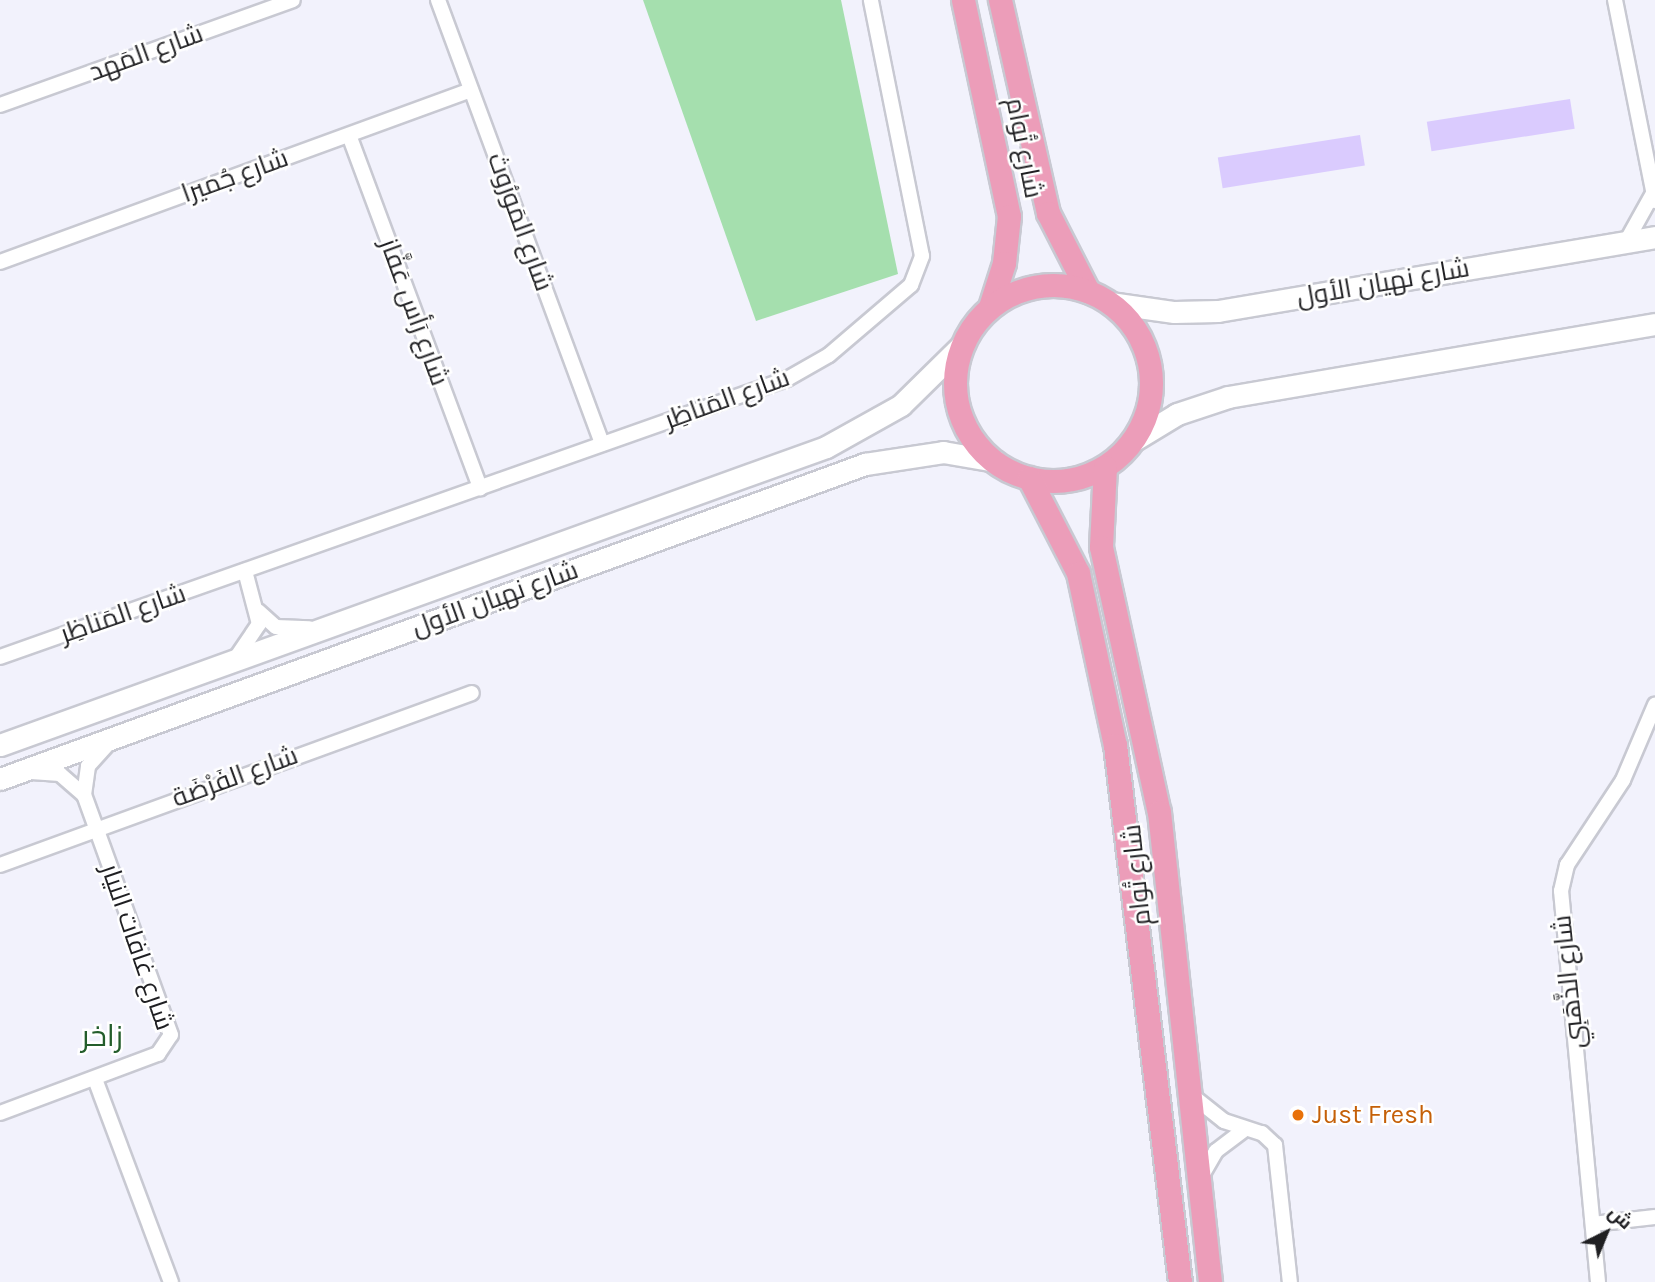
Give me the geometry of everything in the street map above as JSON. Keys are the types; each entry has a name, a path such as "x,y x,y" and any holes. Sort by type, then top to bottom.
{"main road":[{"name":"شارع تُوام","path":"963,0 1009,216 1004,263 990,307"},
{"name":"شارع تُوام","path":"1000,0 1048,213 1088,291"},
{"name":"شارع نهيان الأول","path":"1110,303 1174,312 1218,310 1655,236"},
{"path":"1131,442 1150,400 1149,364 1135,330 1110,303 1088,291 1037,286 990,307 963,344 955,376 959,408 972,438 995,461 1029,478 1068,480 1105,467 1131,442 1177,414 1227,397 1655,324"},
{"name":"شارع نهيان الأول","path":"0,745 316,628 851,436 901,405 963,344"},
{"name":"شارع نهيان الأول","path":"9,776 865,464 943,452 995,461"},
{"name":"شارع تُوام","path":"1105,467 1101,547 1157,800 1210,1282"},
{"name":"شارع تُوام","path":"1029,478 1077,573 1115,745 1180,1282"}],"street":[{"name":"شارع المَهد","path":"0,105 293,0"},
{"name":"شارع المَورُوث","path":"438,0 602,444"},
{"name":"شارع المَناظِر","path":"0,657 802,372 911,285 922,245 871,0"},
{"path":"1615,0 1653,198 1626,242"},
{"name":"شارع جُميرا","path":"0,262 471,90"},
{"name":"شارع رَأس عَفَّاز","path":"349,135 480,488"},
{"path":"230,662 254,637 258,611 245,571"},
{"path":"258,611 282,629 316,628"},
{"name":"شارع الفَرْضَة","path":"0,865 472,693"},
{"name":"شارع الذَّهَبِي","path":"1598,1282 1561,891 1567,865 1623,780 1655,705"},
{"path":"83,795 91,760 119,735"},
{"name":"شارع غافات النيار","path":"0,1113 158,1054 171,1035 83,795 60,774 9,776"},
{"path":"95,1079 171,1282"},
{"path":"1190,1094 1214,1116 1269,1138 1279,1154 1290,1282"},
{"path":"1199,1181 1216,1151 1244,1130"},
{"path":"1593,1224 1655,1217"}],"green space":[{"path":"643,0 841,0 898,274 756,321"}],"building":[{"path":"1570,99 1575,129 1431,151 1427,122"},
{"path":"1360,135 1365,166 1223,188 1218,158"}],"place":[{"name":"Just Fresh","path":"1298,1115"}],"district":[{"name":"زاخر","path":"102,1036"}]}
